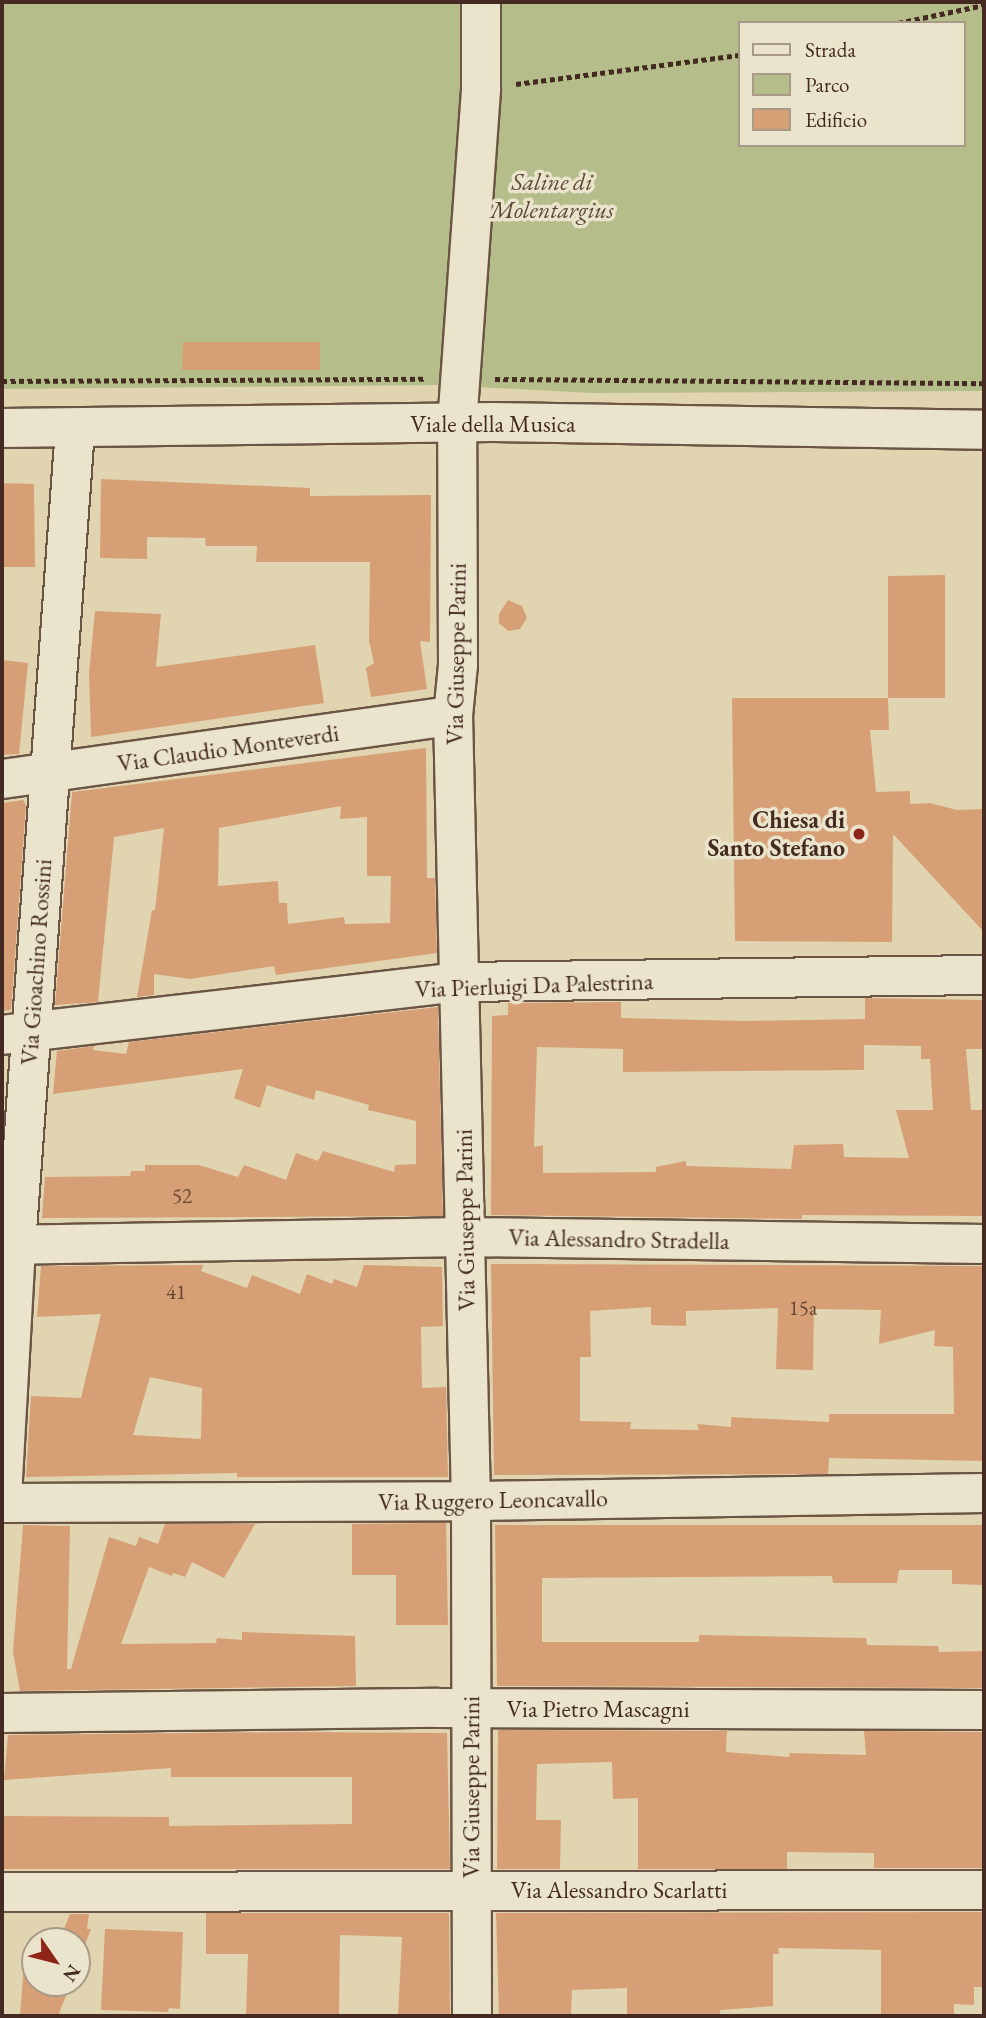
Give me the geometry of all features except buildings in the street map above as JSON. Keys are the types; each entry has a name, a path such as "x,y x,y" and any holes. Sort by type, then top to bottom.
{"street":[{"name":"Via Giuseppe Parini","path":"472,2016 471,1501 453,716 458,665 457,425 481,88 481,2"},
{"name":"Viale della Musica","path":"2,428 457,425 493,422 984,430"},
{"name":"Via Gioachino Rossini","path":"2,1497 17,1033 50,774 75,428"},
{"name":"Via Claudio Monteverdi","path":"2,779 453,716"},
{"name":"Via Pierluigi Da Palestrina","path":"17,1033 461,982 984,975"},
{"name":"Via Alessandro Stradella","path":"9,1244 465,1237 984,1244"},
{"name":"Via Ruggero Leoncavallo","path":"2,1503 471,1501 984,1493"},
{"name":"Via Pietro Mascagni","path":"2,1713 471,1709 984,1710"},
{"name":"Via Alessandro Scarlatti","path":"2,1892 984,1889"}],"path":[{"path":"908,21 984,5"},
{"path":"481,88 738,55"}],"green space":[{"name":"Saline di Molentargius","path":"2,2 984,2 984,391 593,393 438,385 2,389"}],"place":[{"name":"Chiesa di Santo Stefano","path":"859,834"}]}
